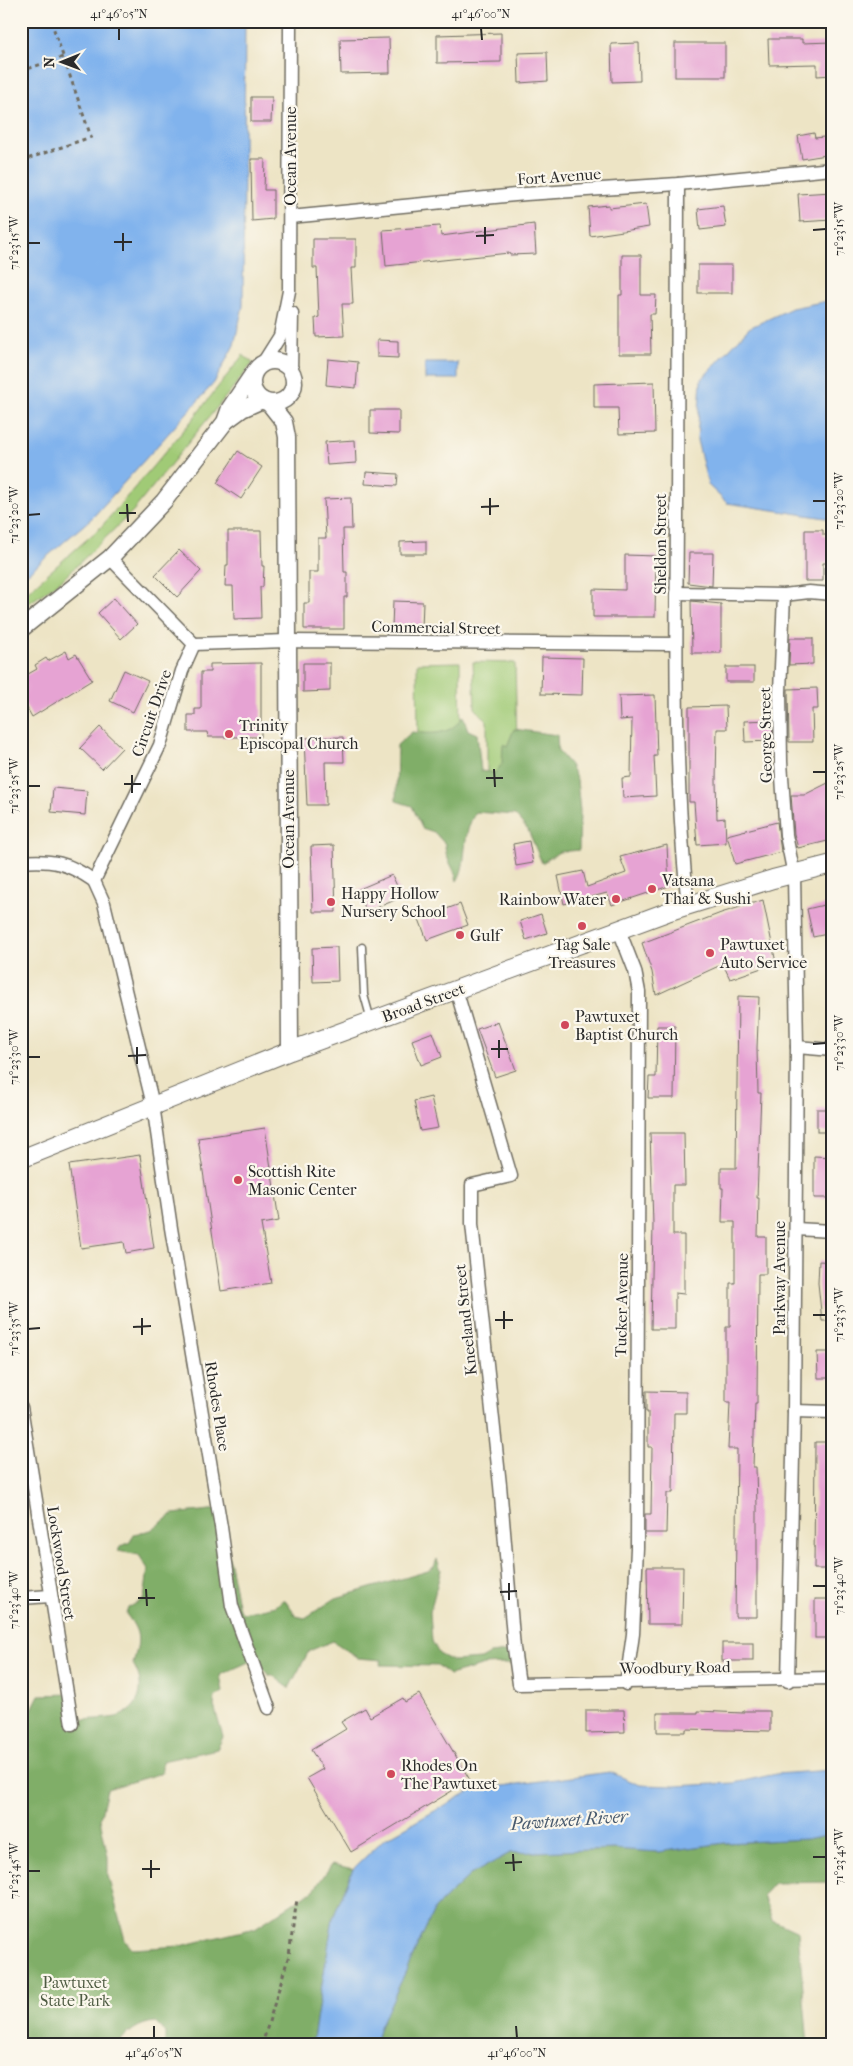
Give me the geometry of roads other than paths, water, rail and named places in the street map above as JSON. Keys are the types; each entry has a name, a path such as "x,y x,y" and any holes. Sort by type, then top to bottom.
{"main road":[{"name":"Broad Street","path":"21,1159 290,1051 456,989 688,905 832,864"}],"street":[{"name":"Ocean Avenue","path":"290,21 289,291 282,330 258,368 252,386 254,392 284,422 287,437 290,1051"},
{"name":"Fort Avenue","path":"290,217 526,194 678,184 832,169"},
{"name":"Sheldon Street","path":"678,184 676,644 678,774 688,905"},
{"name":"Ocean Avenue","path":"287,437 291,422 294,379 292,372 292,302 289,291"},
{"path":"225,422 230,408 258,368 276,361 288,367 292,372"},
{"path":"21,629 110,558 164,501 225,422 242,409 266,402 284,400 292,392"},
{"path":"110,558 194,644"},
{"path":"676,593 784,595 809,592 832,594"},
{"name":"George Street","path":"784,595 780,692 781,762 786,834 794,875"},
{"name":"Commercial Street","path":"194,644 287,641 676,644"},
{"name":"Circuit Drive","path":"94,881 160,746 182,671 194,644"},
{"path":"21,862 60,862 79,870 94,881 104,903 153,1105"},
{"name":"Parkway Avenue","path":"788,1681 796,1229 797,1047 794,875"},
{"name":"Tucker Avenue","path":"619,930 635,971 639,992 636,1548 633,1634 626,1684"},
{"name":"Kneeland Street","path":"456,989 510,1176 472,1184 472,1224 519,1684"},
{"path":"797,1047 832,1050"},
{"name":"Rhodes Place","path":"153,1105 232,1606 269,1708"},
{"path":"796,1229 832,1231"},
{"name":"Lockwood Street","path":"21,1407 72,1724"},
{"path":"794,1411 832,1412"},
{"path":"21,1598 50,1596"},
{"name":"Woodbury Road","path":"519,1684 788,1681 832,1678"}],"lane":[{"path":"362,947 364,995 371,1021"}],"water":[{"path":"21,21 245,21 243,306 234,345 214,383 93,517 21,579"},
{"path":"700,21 732,21 732,25 700,25"},
{"path":"832,300 832,519 727,503 708,485 697,440 701,380 749,328 792,308"},
{"path":"425,363 458,363 458,379 425,379"},
{"name":"Pawtuxet River","path":"832,1770 832,1834 806,1839 725,1843 658,1852 613,1849 510,1853 470,1875 435,1908 379,2029 375,2045 312,2045 333,1918 353,1869 383,1840 472,1790 610,1772 640,1785 675,1786 734,1783 776,1774"}],"place":[{"name":"Trinity Episcopal Church","path":"229,734"},
{"name":"Vatsana Thai & Sushi","path":"652,889"},
{"name":"Rainbow Water","path":"616,899"},
{"name":"Happy Hollow Nursery School","path":"331,902"},
{"name":"Tag Sale Treasures","path":"582,926"},
{"name":"Gulf","path":"460,935"},
{"name":"Pawtuxet Auto Service","path":"710,953"},
{"name":"Pawtuxet Baptist Church","path":"565,1025"},
{"name":"Scottish Rite Masonic Center","path":"238,1180"},
{"name":"Rhodes On The Pawtuxet","path":"391,1774"}],"park label":[{"name":"Pawtuxet State Park","path":"75,1991"}]}
